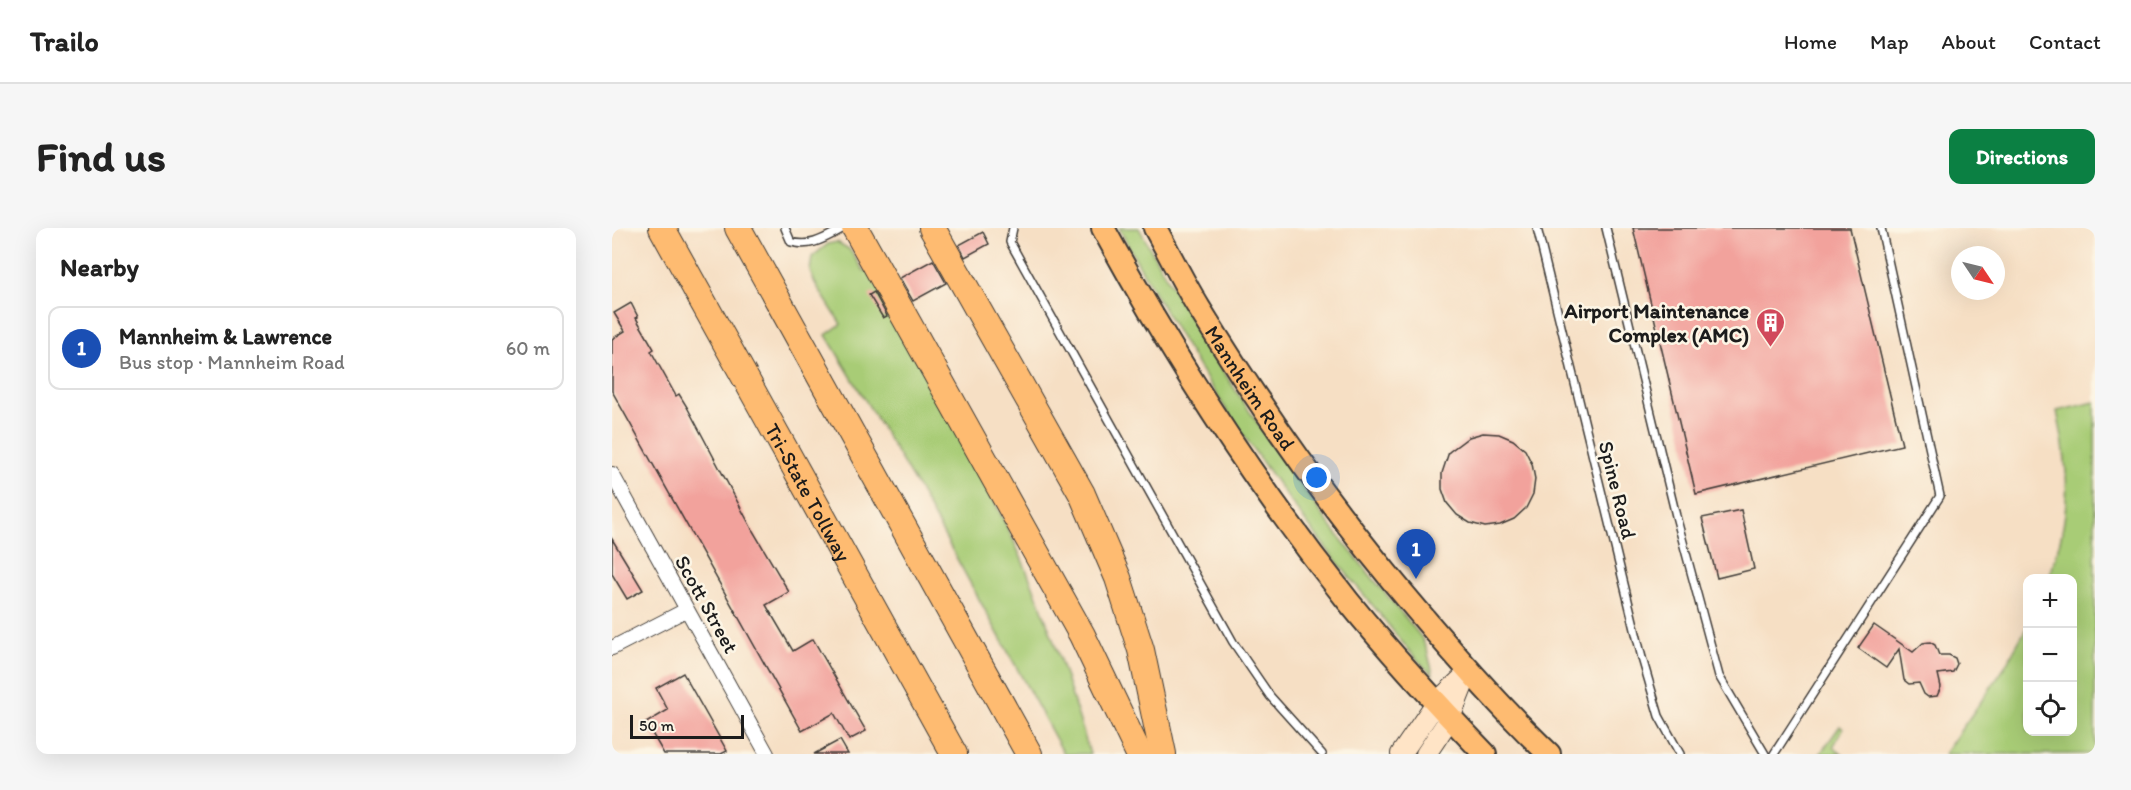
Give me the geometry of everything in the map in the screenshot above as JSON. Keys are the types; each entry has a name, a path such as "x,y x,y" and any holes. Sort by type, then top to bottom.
{"highway":[{"name":"Tri-State Tollway","path":"662,228 954,754"},
{"path":"738,228 1029,754"},
{"path":"855,228 1077,626 1139,754"},
{"path":"932,228 1082,494 1118,578 1141,650 1162,754"}],"main road":[{"path":"1102,228 1187,371 1258,480 1349,602 1443,710 1485,754"},
{"name":"Mannheim Road","path":"1155,228 1198,306 1252,392 1353,533 1469,672 1549,754"},
{"path":"1401,754 1443,710 1469,672"},
{"path":"1426,754 1443,710"}],"street":[{"name":"Scott Street","path":"612,474 767,754"},
{"path":"612,648 686,610"}],"lane":[{"path":"785,228 791,242 803,245 816,243 844,228"},
{"path":"1013,228 1010,242 1222,624 1270,696 1322,754"},
{"name":"Spine Road","path":"1537,228 1642,658 1659,716 1680,754"},
{"path":"1605,228 1676,516 1719,676 1766,754"},
{"path":"1774,754 1940,495 1881,228"}],"green space":[{"path":"1119,228 1139,228 1202,338 1296,479 1333,529 1421,637 1433,674 1397,637 1342,568 1238,428 1176,329"},
{"path":"837,242 849,249 864,271 871,269 959,432 1009,531 1044,613 1090,754 1064,754 917,486 826,335 841,324 810,271 812,257 828,244"},
{"path":"2095,402 2095,754 1944,754 2001,673 2023,634 2023,736 2077,736 2077,574 2049,574 2061,535 2066,495 2064,455 2057,411"},
{"path":"1840,726 1843,729 1833,747 1842,754 1820,754"}],"building":[{"name":"Airport Maintenance Complex (AMC)","path":"1633,228 1850,228 1902,445 1696,494"},
{"path":"983,232 989,244 965,257 959,245"},
{"path":"933,260 946,283 913,301 900,278"},
{"path":"874,292 887,316 883,318 869,295"},
{"path":"631,303 638,317 636,318 654,349 651,351 676,396 679,394 687,407 753,531 789,592 766,605 793,651 813,639 866,731 849,740 834,713 802,731 612,391 612,339 625,331 614,313"},
{"path":"1483,433 1499,434 1513,440 1525,450 1532,464 1535,479 1533,494 1526,508 1514,519 1500,525 1485,527 1470,523 1457,515 1447,503 1442,489 1442,473 1449,452 1469,437"},
{"path":"1741,510 1754,569 1717,578 1702,518"},
{"path":"612,539 643,590 627,599 612,574"},
{"path":"1874,625 1913,652 1923,643 1930,642 1935,645 1939,655 1949,655 1955,658 1957,664 1953,672 1938,674 1941,687 1937,696 1928,697 1919,683 1909,684 1904,680 1899,649 1886,668 1858,648"},
{"path":"683,673 727,751 721,754 664,754 646,723 668,710 656,688"},
{"path":"840,740 848,754 814,754"}],"place":[{"name":"Airport Maintenance Complex (AMC)","path":"1770,348"},
{"name":"Mannheim & Lawrence","path":"1416,579"}]}
